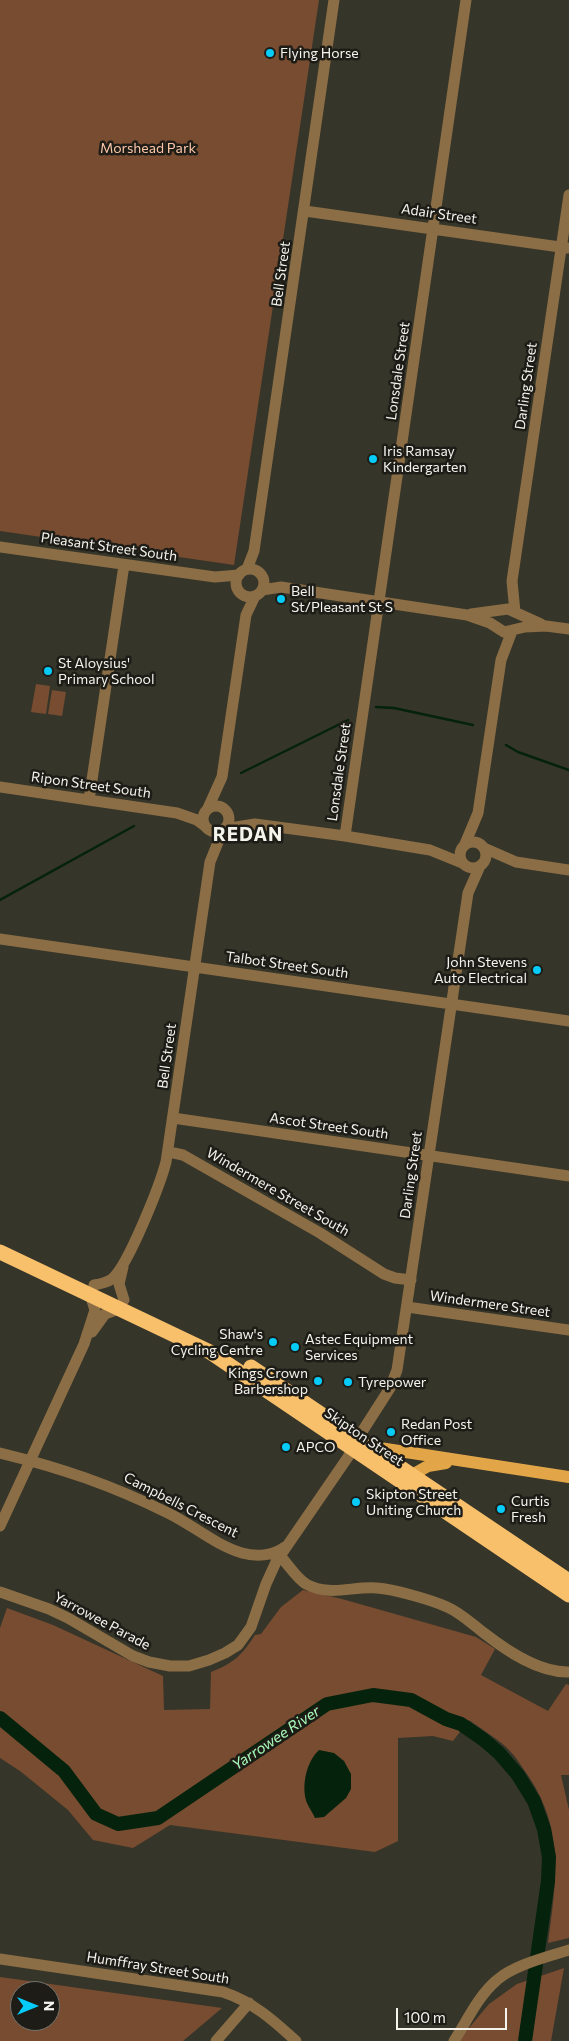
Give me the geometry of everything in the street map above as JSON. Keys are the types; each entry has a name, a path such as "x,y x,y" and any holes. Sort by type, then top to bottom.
{"highway":[{"name":"Skipton Street","path":"0,1241 92,1290"},
{"name":"Skipton Street","path":"0,1252 215,1344 355,1444 569,1581"},
{"name":"Skipton Street","path":"355,1444 372,1447 408,1478 569,1596"}],"main road":[{"path":"372,1447 569,1477"},
{"path":"408,1478 434,1464 461,1462"}],"street":[{"name":"Bell Street","path":"240,591 242,572 254,551 305,211 334,0"},
{"name":"Lonsdale Street","path":"345,836 466,0"},
{"name":"Darling Street","path":"499,611 512,581 565,248 569,195"},
{"name":"Adair Street","path":"305,211 565,248"},
{"name":"Pleasant Street South","path":"0,547 214,577 251,569 261,575"},
{"name":"Bell Street","path":"254,551 261,575 259,593"},
{"path":"89,800 124,564"},
{"path":"261,575 281,587 379,602 467,614 508,609 546,626"},
{"name":"Pleasant Street South","path":"214,577 240,591 259,593"},
{"name":"Darling Street","path":"512,581 515,613"},
{"path":"223,829 229,821 222,777 246,615 259,593 281,587"},
{"path":"240,591 246,615"},
{"path":"462,864 460,854 478,813 501,660 500,640 494,619 499,611"},
{"path":"501,660 518,621 515,613"},
{"path":"467,614 504,632 546,626 569,629"},
{"path":"222,777 203,817 206,826 215,832 255,824 430,850 472,868 516,862 569,870"},
{"name":"Ripon Street South","path":"0,787 177,814 206,826"},
{"path":"208,808 218,806 255,824"},
{"name":"Ripon Street South","path":"177,814 208,808"},
{"path":"478,813 486,857 480,866"},
{"name":"Bell Street","path":"206,826 210,862"},
{"name":"Bell Street","path":"122,1304 120,1279 131,1247 162,1177 168,1152 210,862 223,829"},
{"path":"430,850 474,842 516,862"},
{"name":"Darling Street","path":"462,864 468,893"},
{"name":"Darling Street","path":"355,1444 395,1377 412,1277 468,893 480,866"},
{"name":"Talbot Street South","path":"0,939 569,1021"},
{"name":"Ascot Street South","path":"173,1118 569,1176"},
{"name":"Windermere Street South","path":"168,1152 183,1155 320,1233 390,1276 412,1277"},
{"name":"Bell Street","path":"92,1290 113,1278 131,1247"},
{"path":"0,1526 84,1344 94,1310 92,1290"},
{"path":"84,1344 105,1314 122,1304"},
{"name":"Windermere Street","path":"407,1307 569,1330"},
{"name":"Yarrowee Parade","path":"0,1592 49,1609 68,1618 141,1660 163,1666 189,1666 221,1656 234,1648 244,1638 253,1622 268,1578 280,1556 355,1444"},
{"name":"Campbells Crescent","path":"0,1454 30,1460 115,1488 171,1514 240,1552 254,1555 266,1554 281,1550 289,1543"},
{"path":"280,1556 299,1578 317,1588 337,1591 378,1588 442,1605 458,1612 488,1636 532,1663 547,1670 569,1672"},
{"path":"454,2041 483,1994 498,1979 527,1964 568,1952"},
{"name":"Humffray Street South","path":"0,1960 207,1989 227,1994 249,2003 265,2013 296,2041"},
{"path":"216,2041 249,2003"}],"green space":[{"name":"Morshead Park","path":"0,0 319,0 234,565 0,531"},
{"path":"36,684 50,686 46,714 31,712"},
{"path":"52,690 66,692 62,716 48,714"},
{"path":"303,1590 342,1599 476,1637 495,1649 481,1675 548,1711 566,1684 569,1685 569,1775 561,1775 569,1810 569,1938 548,1943 555,1878 555,1858 553,1837 540,1797 529,1777 509,1750 469,1720 453,1741 433,1736 398,1738 398,1841 375,1852 170,1825 133,1848 93,1840 68,1810 20,1771 0,1758 0,1628 7,1608 53,1625 163,1676 164,1710 210,1709 211,1672 237,1658 255,1635 261,1634 281,1607"},
{"path":"564,1968 551,2041 458,2041 489,2004 517,1984"},
{"path":"0,1977 29,1981 10,1981 10,2031 60,2031 60,1985 222,2008 183,2041 0,2041"}],"shaded area":[{"path":"319,1750 334,1753 344,1761 351,1774 351,1789 346,1798 324,1817 315,1818 305,1797 305,1782 311,1761"}],"waterway":[{"path":"376,707 394,708 473,725"},
{"path":"241,773 348,720"},
{"path":"506,745 518,752 569,770"},
{"path":"0,900 134,826"},
{"name":"Yarrowee River","path":"0,1718 64,1771 96,1814 118,1824 158,1818 327,1704 373,1695 411,1700 446,1719 461,1724 499,1753 518,1775 534,1801 544,1829 549,1857 548,1881 525,2041"}],"place":[{"name":"Flying Horse","path":"270,53"},
{"name":"Iris Ramsay Kindergarten","path":"373,459"},
{"name":"Bell St/Pleasant St S","path":"281,599"},
{"name":"St Aloysius' Primary School","path":"48,671"},
{"name":"John Stevens Auto Electrical","path":"537,970"},
{"name":"Shaw's Cycling Centre","path":"273,1342"},
{"name":"Astec Equipment Services","path":"295,1347"},
{"name":"Kings Crown Barbershop","path":"318,1381"},
{"name":"Tyrepower","path":"348,1382"},
{"name":"Redan Post Office","path":"391,1432"},
{"name":"APCO","path":"286,1447"},
{"name":"Skipton Street Uniting Church","path":"356,1502"},
{"name":"Curtis Fresh","path":"501,1509"}],"district":[{"name":"REDAN","path":"248,835"}]}
